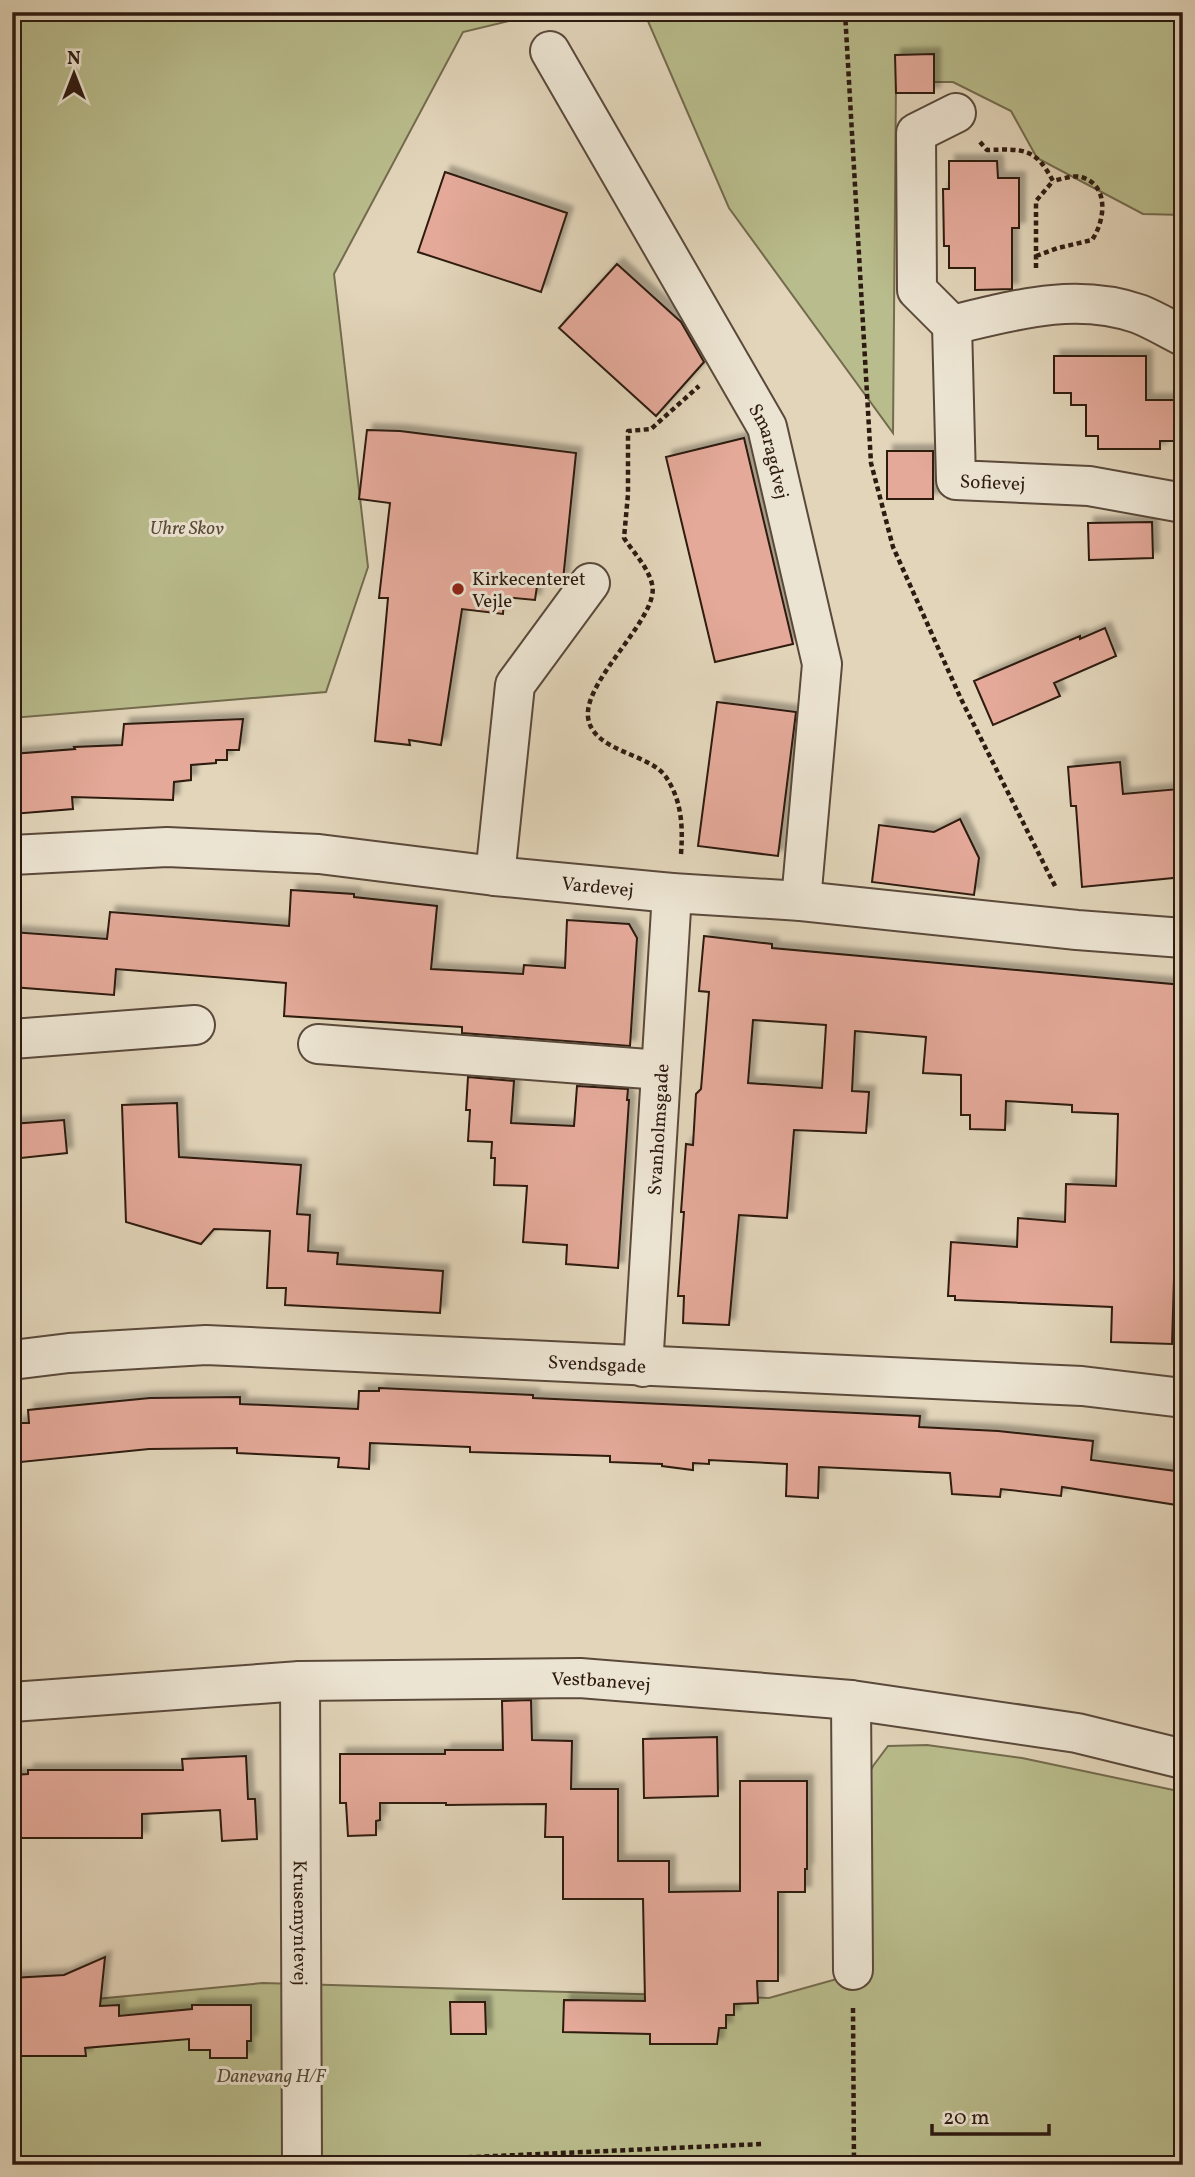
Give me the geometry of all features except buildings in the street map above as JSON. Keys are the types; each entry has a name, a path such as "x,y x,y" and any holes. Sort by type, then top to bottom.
{"street":[{"name":"Smaragdvej","path":"550,51 767,427 822,664 802,901"},
{"path":"956,113 916,134 917,290 952,326 1036,305 1091,303 1140,314 1183,337"},
{"name":"Sofievej","path":"952,326 956,480 1089,486 1183,503"},
{"path":"495,876 515,685 590,583"},
{"name":"Vardevej","path":"12,855 181,848 319,854 495,876 802,901 1183,938"},
{"name":"Svanholmsgade","path":"643,1367 672,892"},
{"path":"12,1040 195,1025"},
{"path":"318,1044 661,1070"},
{"name":"Svendsgade","path":"12,1360 69,1353 206,1345 1082,1386 1183,1398"},
{"name":"Vestbanevej","path":"12,1702 300,1681 580,1678 850,1700 1077,1733 1183,1759"},
{"name":"Krusemyntevej","path":"300,1681 316,2164"},
{"path":"850,1700 853,1970"}],"path":[{"path":"956,113 987,150 1028,152 1042,161 1053,181"},
{"path":"1035,256 1092,240 1099,229 1103,210 1101,196 1093,184 1075,176 1053,181 1035,201 1035,256 1036,305"},
{"path":"672,892 680,859 683,828 678,801 665,775 652,765 625,754 596,734 588,717 593,693 650,605 653,585 643,564 624,538 628,494 628,431 651,429 729,360"},
{"path":"853,1970 854,2165"},
{"path":"316,2164 762,2144"}],"green space":[{"name":"Uhre Skov","path":"12,12 546,12 463,32 334,274 368,567 326,692 12,718"},
{"path":"644,12 1183,12 1183,215 1143,214 1037,158 1011,111 953,82 896,82 893,433 729,208"},
{"name":"Danevang H/F","path":"927,1745 1022,1758 1183,1792 1183,2165 12,2165 12,2007 263,1983 769,1998 862,1972 862,1787 888,1746"}],"place":[{"name":"Kirkecenteret Vejle","path":"458,589"}]}
